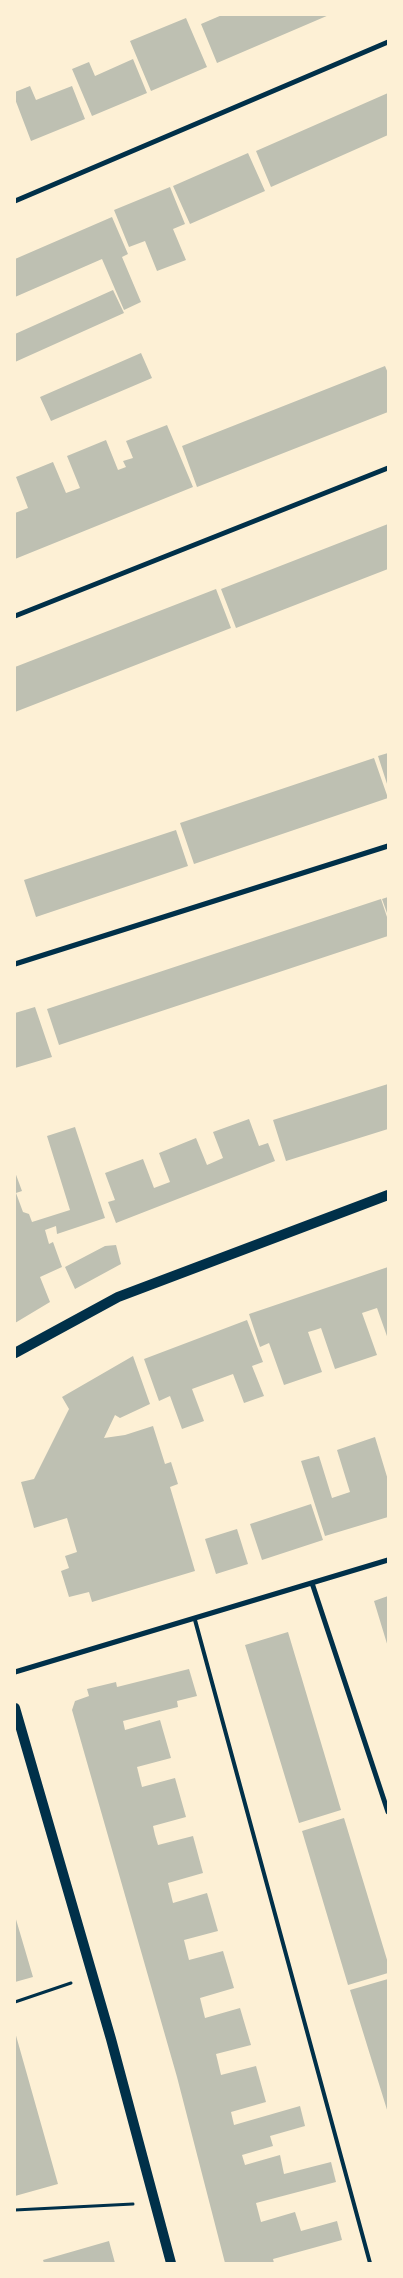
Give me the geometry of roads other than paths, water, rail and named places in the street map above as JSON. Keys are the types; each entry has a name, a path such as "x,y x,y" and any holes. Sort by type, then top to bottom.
{"main road":[{"path":"15,1353 118,1297 388,1195"},
{"path":"15,1708 156,2202 171,2263"}],"street":[{"path":"15,201 388,42"},
{"path":"15,616 388,468"},
{"path":"15,964 388,846"},
{"path":"15,1672 195,1620 388,1560"},
{"path":"312,1583 388,1812"}],"lane":[{"path":"195,1620 370,2263"}]}
